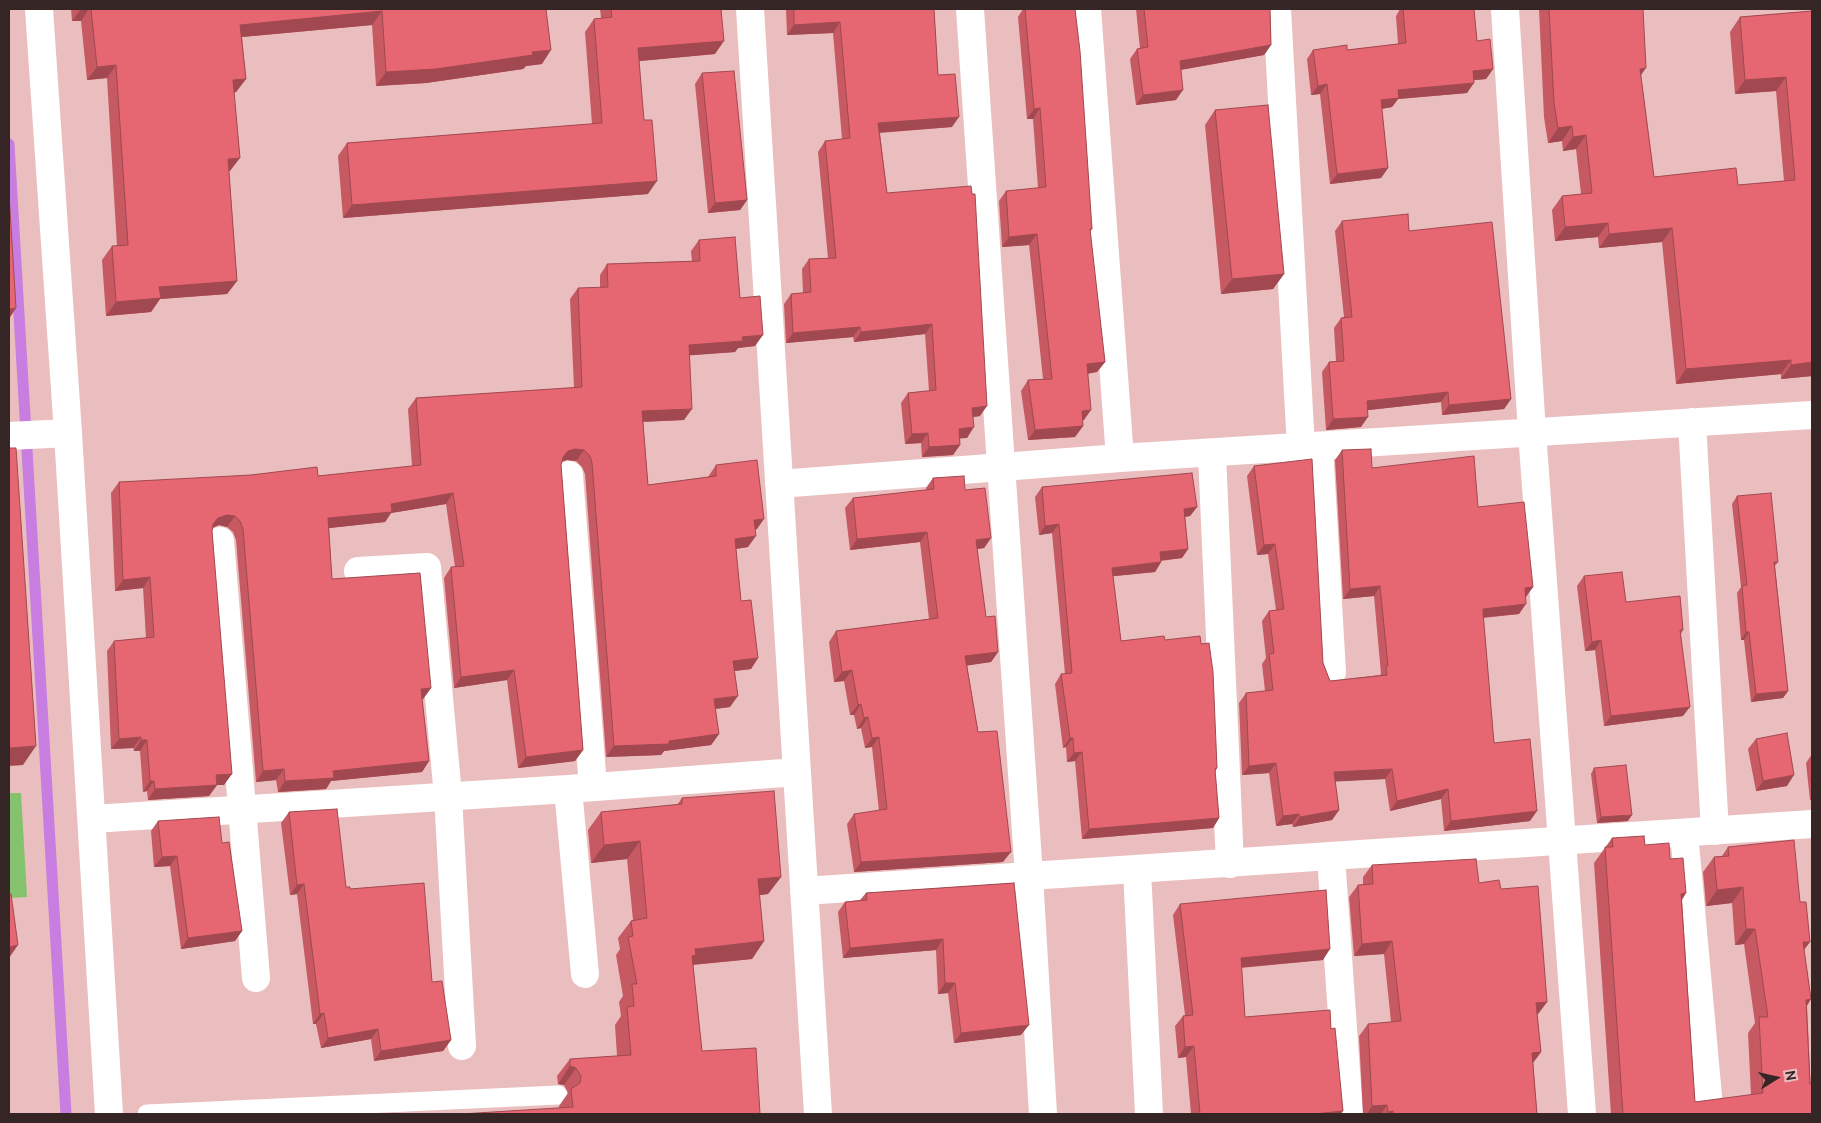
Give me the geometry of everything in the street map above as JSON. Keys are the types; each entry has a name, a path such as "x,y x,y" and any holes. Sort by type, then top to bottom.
{"street":[{"path":"39,9 68,433 109,1114"},
{"path":"750,9 818,1114"},
{"path":"970,9 1029,876 1043,1114"},
{"path":"1086,9 1120,458"},
{"path":"1277,9 1310,447 1332,672"},
{"path":"1505,9 1532,432 1582,1114"},
{"path":"779,484 1000,469 1120,458 1212,454 1812,415"},
{"path":"1692,422 1715,831"},
{"path":"9,436 68,433"},
{"path":"1212,454 1230,864"},
{"path":"569,475 586,974"},
{"path":"220,541 256,978"},
{"path":"358,571 426,566 448,796 462,1046"},
{"path":"92,819 580,788 797,772"},
{"path":"804,891 1812,824"},
{"path":"1684,833 1708,1096"},
{"path":"1331,857 1349,1114"},
{"path":"1137,870 1149,1114"}],"lane":[{"path":"148,1114 558,1095"}],"green space":[{"path":"9,793 21,793 27,897 9,898"}],"building":[{"path":"91,9 546,9 551,50 532,52 533,55 436,69 386,72 382,11 240,25 246,79 233,80 240,158 228,159 237,281 159,287 161,298 116,302 112,246 128,245 116,65 97,67"},
{"path":"611,9 721,9 724,41 638,48 644,120 652,120 657,181 352,205 347,143 602,123 594,19 612,17"},
{"path":"794,9 934,9 938,75 955,74 959,117 878,123 887,193 971,186 972,194 975,194 987,406 972,408 974,427 959,429 960,445 929,447 928,433 912,434 908,393 936,390 932,324 861,332 860,327 793,333 791,294 811,292 809,259 836,258 825,141 850,138 840,22 794,25"},
{"path":"1025,9 1075,9 1080,51 1092,229 1090,229 1105,362 1087,364 1091,410 1082,411 1083,426 1035,430 1028,380 1052,379 1037,234 1009,237 1006,191 1046,187 1040,108 1034,109"},
{"path":"1144,9 1270,9 1271,45 1180,61 1183,90 1143,95 1137,49 1148,47"},
{"path":"1403,9 1474,9 1477,41 1490,39 1493,69 1473,71 1474,83 1398,90 1399,98 1381,100 1388,168 1337,174 1327,84 1318,86 1313,50 1347,45 1347,50 1406,43"},
{"path":"1549,9 1643,9 1646,68 1640,69 1654,177 1736,168 1738,185 1795,180 1786,77 1745,80 1740,17 1812,11 1812,362 1791,365 1791,360 1686,369 1672,228 1609,234 1608,223 1565,227 1562,196 1592,193 1586,135 1573,137 1572,126 1558,128 1554,103"},
{"path":"734,71 747,200 715,203 702,73"},
{"path":"1268,105 1284,274 1232,279 1215,110"},
{"path":"9,194 16,308 9,309"},
{"path":"1408,214 1409,231 1492,222 1511,399 1449,405 1448,392 1367,401 1368,417 1333,419 1329,362 1344,361 1341,318 1352,317 1342,221"},
{"path":"735,237 740,298 760,296 763,335 742,337 743,341 689,345 692,409 642,411 648,485 716,476 716,465 757,460 764,519 754,520 756,536 735,539 741,601 751,600 758,658 733,661 738,696 714,699 719,734 669,741 669,744 614,746 592,463 590,456 584,450 575,449 568,451 563,457 561,465 583,750 526,757 514,670 461,677 451,567 464,566 453,493 391,504 392,512 328,518 332,579 420,573 431,688 421,689 429,761 333,771 334,778 285,781 284,769 263,771 243,529 240,521 235,516 227,515 218,518 213,524 212,531 232,774 216,775 217,785 155,789 154,781 150,781 147,740 141,740 141,737 119,739 114,641 154,637 150,577 123,580 119,482 251,475 317,467 318,476 421,465 416,398 582,387 578,288 608,287 607,264 700,261 699,240"},
{"path":"9,448 16,448 36,746 9,748"},
{"path":"1371,449 1372,468 1474,456 1478,507 1524,502 1533,587 1525,588 1526,604 1483,609 1483,612 1494,743 1530,739 1537,811 1451,821 1448,789 1397,801 1392,769 1334,772 1339,810 1300,817 1299,814 1283,816 1276,763 1249,766 1246,693 1273,690 1269,654 1274,653 1269,611 1284,609 1275,544 1264,545 1254,466 1312,459 1323,663 1330,681 1387,675 1386,666 1388,666 1380,586 1350,589 1342,450"},
{"path":"1192,473 1197,507 1184,509 1188,549 1160,552 1161,562 1112,568 1121,641 1164,636 1165,640 1200,636 1201,644 1209,643 1213,672 1217,768 1215,769 1219,818 1089,829 1082,752 1074,753 1073,738 1070,738 1061,674 1072,673 1059,524 1045,526 1042,487"},
{"path":"964,476 965,490 985,488 991,538 976,540 986,617 995,616 998,652 965,656 978,732 997,731 1011,852 861,862 854,814 887,809 879,737 872,738 868,717 864,718 861,704 858,705 852,670 842,672 836,631 938,618 927,532 857,539 853,498 934,489 933,478"},
{"path":"1771,493 1778,562 1774,562 1788,691 1756,694 1749,632 1746,632 1742,586 1747,585 1737,496"},
{"path":"1622,572 1626,602 1680,596 1683,630 1680,630 1690,707 1611,716 1601,640 1592,642 1584,576"},
{"path":"1787,733 1794,775 1763,781 1756,739"},
{"path":"1626,765 1632,815 1601,817 1594,768"},
{"path":"774,791 781,877 758,879 764,941 695,949 696,955 692,956 702,1051 756,1048 760,1114 461,1114 573,1107 571,1089 580,1083 581,1076 576,1068 570,1066 570,1059 631,1055 627,1007 634,1006 632,984 637,984 628,937 633,936 631,921 647,918 640,841 604,845 601,812 682,804 682,798"},
{"path":"337,809 346,887 350,887 350,889 424,883 432,982 442,981 451,1040 381,1051 378,1029 328,1038 324,1013 320,1014 304,884 297,885 289,812"},
{"path":"219,817 222,843 229,842 242,931 188,938 177,856 162,857 158,821"},
{"path":"1644,836 1645,845 1669,843 1670,859 1683,858 1686,893 1681,894 1695,1102 1763,1093 1759,1017 1768,1017 1755,929 1746,929 1743,887 1717,890 1714,857 1729,856 1728,847 1794,840 1800,902 1806,902 1810,942 1803,942 1811,999 1806,1000 1810,1084 1812,1083 1812,1114 1623,1114 1605,847 1613,847 1612,838"},
{"path":"1476,859 1479,883 1499,880 1501,889 1538,886 1547,1002 1536,1003 1541,1052 1532,1053 1537,1114 1393,1114 1393,1111 1388,1112 1387,1105 1372,1106 1368,1024 1401,1021 1392,941 1362,944 1358,885 1373,884 1372,865"},
{"path":"1014,883 1029,1025 961,1033 955,983 945,983 943,939 850,948 845,902 867,900 866,893"},
{"path":"1326,890 1330,949 1241,958 1245,1017 1330,1010 1331,1029 1335,1028 1343,1111 1314,1114 1200,1114 1194,1046 1185,1047 1183,1016 1193,1015 1180,904"},
{"path":"9,894 11,894 18,945 9,947"}],"waterway":[{"path":"9,144 66,1114"}]}
